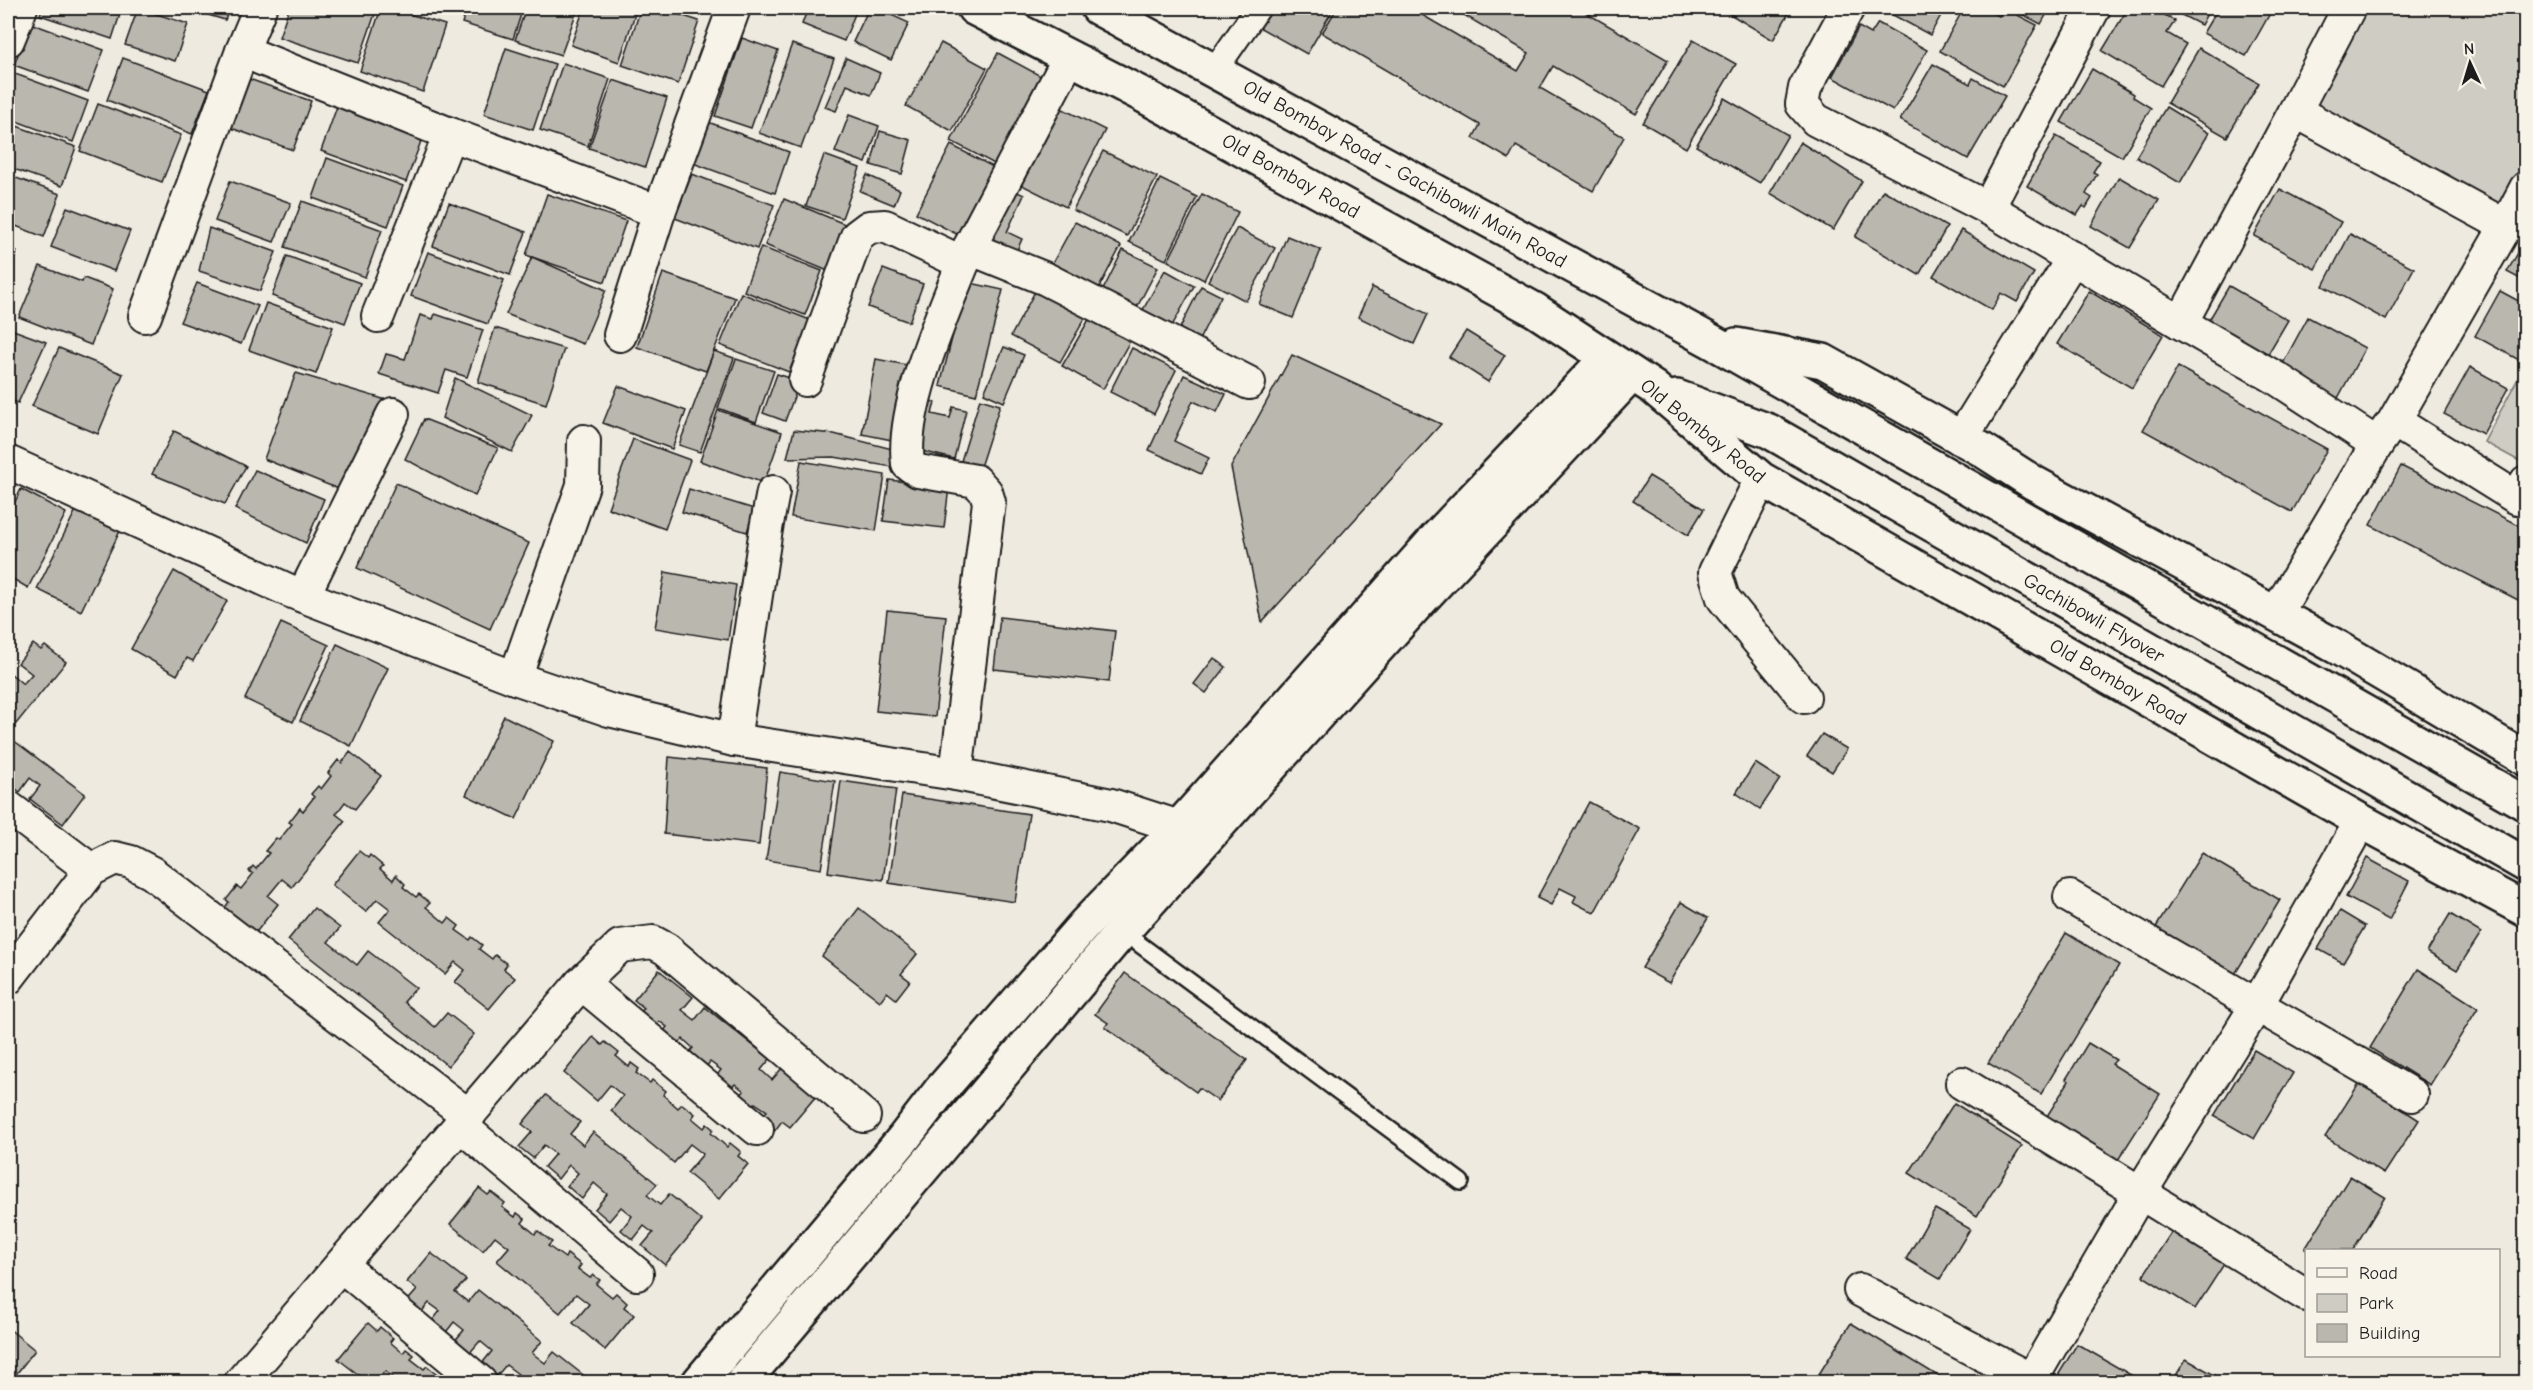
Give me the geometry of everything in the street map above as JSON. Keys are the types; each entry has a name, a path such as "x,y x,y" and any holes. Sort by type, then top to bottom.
{"main road":[{"name":"Old Bombay Road","path":"974,8 1142,94 1535,310 1631,373 1761,479 2361,821 2526,910"},
{"name":"Old Bombay Road - Gachibowli Main Road","path":"1098,8 1711,341"},
{"path":"1711,341 2526,804"},
{"path":"1711,341 1823,361 1962,439 2034,483 2337,647 2526,759"},
{"path":"743,1383 1123,932 1190,835 1439,535 1511,481 1590,398 1631,373"},
{"name":"Gachibowli Flyover","path":"1631,373 1768,431 2526,865"},
{"path":"699,1383 903,1139 940,1091 1084,925 1190,835"}],"street":[{"path":"8,40 21,8"},
{"path":"145,316 242,51 260,8"},
{"path":"620,335 659,212 734,8"},
{"path":"1215,70 1258,8"},
{"path":"1848,8 1805,88 1802,104 1816,120 1988,208 2276,378 2517,498 2526,482"},
{"path":"1988,208 2094,8"},
{"path":"2181,323 2349,8"},
{"path":"242,51 450,134 659,212"},
{"path":"956,774 989,502 986,492 976,481 918,471 908,464 906,449 916,388 966,256 1069,58"},
{"path":"2295,111 2506,226"},
{"path":"378,316 450,134"},
{"path":"2272,612 2385,433 2526,188"},
{"path":"805,380 858,236 869,227 885,226 966,256 1046,279 1249,383"},
{"path":"1962,439 2073,258"},
{"path":"303,596 393,414"},
{"path":"515,678 583,485 584,441"},
{"path":"8,462 303,596 515,678 609,710 734,740 956,774 1111,805 1190,835"},
{"path":"1761,479 1715,572 1723,598 1804,697"},
{"path":"734,740 773,492"},
{"path":"8,807 91,870"},
{"path":"1860,1290 2032,1382 2140,1193 2257,1005 2361,821"},
{"path":"8,978 91,870 115,858 131,862 152,873 464,1120 637,1274"},
{"path":"2070,897 2412,1095"},
{"path":"242,1383 581,983 620,946 653,942 666,949 864,1116"},
{"path":"581,983 757,1129"},
{"path":"1962,1083 2305,1294"},
{"path":"341,1265 480,1383"}],"lane":[{"path":"1123,932 1461,1182"}],"green space":[{"path":"2363,8 2525,8 2525,165 2499,209 2312,105"},
{"path":"2525,365 2526,454 2521,462 2484,442"}],"building":[{"path":"42,8 122,8 112,39 40,15"},
{"path":"138,8 188,24 175,61 125,45"},
{"path":"185,8 230,8 225,20"},
{"path":"289,8 377,8 358,63 279,37"},
{"path":"381,8 390,8 445,25 423,92 360,71"},
{"path":"467,8 523,8 513,39 462,23"},
{"path":"526,8 578,8 561,55 515,40"},
{"path":"584,8 637,8 619,62 571,45"},
{"path":"641,8 659,8 699,21 678,84 622,65"},
{"path":"808,8 857,9 844,41 802,24"},
{"path":"869,8 876,8 909,23 891,60 853,42"},
{"path":"1267,8 1334,8 1307,54 1257,26"},
{"path":"1337,8 1413,8 1518,71 1529,53 1452,8 1578,8 1668,60 1636,114 1553,66 1540,88 1624,137 1593,191 1516,146 1509,159 1473,138 1480,125 1322,33"},
{"path":"1720,8 1792,8 1773,40"},
{"path":"1880,8 1945,8 1930,35"},
{"path":"1964,8 1983,8 1999,16 2004,8 2037,25 2003,86 1940,51"},
{"path":"2010,8 2050,8 2041,24"},
{"path":"2128,8 2153,8 2175,21 2167,33 2186,44 2161,86 2102,51"},
{"path":"2168,8 2210,8 2201,25"},
{"path":"2218,8 2273,8 2246,56 2203,33"},
{"path":"30,23 104,50 88,92 14,65"},
{"path":"1878,23 1927,50 1893,111 1832,77 1859,27 1871,34"},
{"path":"742,38 778,51 751,128 715,116"},
{"path":"1693,40 1736,64 1686,148 1643,123"},
{"path":"941,43 987,68 952,131 906,106"},
{"path":"792,44 834,59 801,148 759,133"},
{"path":"506,48 555,64 533,130 484,114"},
{"path":"2199,48 2259,83 2227,137 2167,103"},
{"path":"998,53 1048,80 1002,168 951,141"},
{"path":"123,58 209,90 192,134 107,100"},
{"path":"846,58 880,73 871,95 847,85 836,111 825,107"},
{"path":"563,63 610,79 588,146 540,130"},
{"path":"1933,64 1970,84 1973,78 2005,96 1968,159 1900,120"},
{"path":"2092,69 2134,94 2133,97 2151,108 2122,157 2061,122"},
{"path":"10,72 88,101 73,142 8,118"},
{"path":"249,79 311,101 293,150 231,128"},
{"path":"613,80 667,98 645,167 589,148"},
{"path":"1724,98 1788,135 1760,183 1696,146"},
{"path":"339,101 424,133 406,182 321,151"},
{"path":"1051,103 1105,130 1066,207 1012,180"},
{"path":"98,104 181,135 162,182 80,151"},
{"path":"2166,107 2209,133 2180,183 2136,157"},
{"path":"849,115 879,126 866,163 835,152"},
{"path":"708,122 789,152 775,193 693,163"},
{"path":"8,123 76,147 62,186 8,167"},
{"path":"880,131 911,140 902,174 871,165"},
{"path":"2056,136 2100,161 2093,172 2097,174 2086,194 2092,198 2086,208 2083,206 2077,215 2027,186"},
{"path":"1800,142 1862,181 1833,230 1770,193"},
{"path":"951,145 999,170 964,238 916,213"},
{"path":"1103,151 1157,177 1127,236 1073,210"},
{"path":"824,155 860,168 842,218 806,206"},
{"path":"327,158 403,186 388,226 313,198"},
{"path":"692,174 774,205 757,249 675,218"},
{"path":"8,175 60,194 44,237 8,223"},
{"path":"867,175 900,190 894,205 860,191"},
{"path":"2119,177 2159,200 2130,248 2091,226"},
{"path":"1160,179 1197,197 1166,260 1129,242"},
{"path":"230,181 291,203 274,242 215,221"},
{"path":"1007,187 1024,195 1007,232 1022,239 1014,257 981,242"},
{"path":"2280,189 2341,222 2315,269 2254,236"},
{"path":"1883,190 1947,227 1919,275 1855,237"},
{"path":"547,194 626,221 605,282 526,255"},
{"path":"1202,194 1238,212 1204,280 1168,261"},
{"path":"784,199 847,225 828,271 765,245"},
{"path":"302,201 382,230 365,277 285,247"},
{"path":"449,203 526,232 510,275 433,246"},
{"path":"67,207 130,231 114,271 51,247"},
{"path":"1075,222 1121,246 1094,297 1047,273"},
{"path":"209,228 276,252 260,291 199,271"},
{"path":"1237,228 1275,248 1246,301 1208,281"},
{"path":"1961,230 2034,273 2017,302 2001,293 1992,310 1933,276"},
{"path":"2350,234 2414,268 2386,320 2323,286"},
{"path":"1287,236 1321,250 1293,318 1259,304"},
{"path":"2526,239 2526,282 2507,272"},
{"path":"761,247 822,271 805,315 744,291"},
{"path":"8,248 17,251 8,278"},
{"path":"1123,250 1158,267 1134,313 1100,296"},
{"path":"428,252 504,280 488,324 411,296"},
{"path":"287,256 360,283 345,323 272,296"},
{"path":"532,257 606,290 583,344 506,314"},
{"path":"40,266 82,282 84,278 113,289 91,345 19,317"},
{"path":"883,269 923,284 909,322 868,307"},
{"path":"1165,270 1194,286 1168,333 1139,317"},
{"path":"663,273 735,298 706,371 637,347"},
{"path":"966,282 1003,290 976,395 940,386"},
{"path":"197,283 258,306 241,344 180,322"},
{"path":"1038,286 1088,313 1060,362 1011,336"},
{"path":"1201,286 1221,296 1197,344 1177,334"},
{"path":"2229,286 2288,320 2261,366 2202,332"},
{"path":"1372,287 1428,314 1414,344 1358,317"},
{"path":"2089,291 2163,335 2132,388 2057,344"},
{"path":"2500,291 2526,305 2526,348 2519,360 2475,336"},
{"path":"741,293 810,320 789,372 720,345"},
{"path":"266,303 333,327 316,374 249,350"},
{"path":"435,314 483,330 467,377 446,370 438,393 379,374 386,354 405,359 420,315 433,319"},
{"path":"1091,316 1131,339 1103,389 1062,366"},
{"path":"2308,317 2365,348 2338,398 2281,367"},
{"path":"8,328 46,342 18,403 8,399"},
{"path":"495,328 564,349 546,404 478,382"},
{"path":"1466,331 1505,355 1488,382 1449,357"},
{"path":"1004,347 1024,355 1004,402 984,393"},
{"path":"59,348 123,374 98,434 32,406"},
{"path":"1132,348 1176,370 1154,414 1110,392"},
{"path":"714,351 734,358 700,452 679,445"},
{"path":"1292,355 1441,424 1262,622 1231,467"},
{"path":"736,359 774,371 756,422 718,408"},
{"path":"876,359 917,367 902,442 862,434"},
{"path":"2178,367 2327,449 2292,512 2143,430"},
{"path":"2470,367 2508,388 2483,434 2444,414"},
{"path":"296,373 383,399 341,490 264,459"},
{"path":"777,374 800,381 785,421 763,413"},
{"path":"1184,375 1226,394 1217,412 1193,401 1174,441 1209,458 1201,474 1149,450"},
{"path":"455,378 532,415 512,452 442,418"},
{"path":"618,386 686,411 672,449 603,423"},
{"path":"921,399 935,402 932,414 950,418 953,407 966,410 954,459 909,448"},
{"path":"980,399 1000,405 980,467 961,461"},
{"path":"718,410 782,432 764,483 700,461"},
{"path":"424,419 498,448 475,496 405,459"},
{"path":"794,430 834,434 900,451 898,468 834,457 787,458"},
{"path":"174,431 246,466 225,504 152,474"},
{"path":"633,439 690,460 665,529 608,508"},
{"path":"801,461 885,475 876,531 791,517"},
{"path":"2401,466 2526,529 2526,604 2370,525"},
{"path":"255,470 324,499 306,543 235,509"},
{"path":"1649,476 1704,509 1688,535 1633,501"},
{"path":"889,480 949,487 944,528 883,521"},
{"path":"396,483 529,543 490,629 357,568"},
{"path":"21,489 66,513 28,588 8,576 8,517"},
{"path":"689,489 754,509 747,532 682,512"},
{"path":"77,508 120,531 81,611 37,589"},
{"path":"174,571 227,601 193,661 187,658 177,675 131,649"},
{"path":"665,572 736,585 728,640 655,628"},
{"path":"887,610 946,616 935,717 876,711"},
{"path":"1000,617 1115,631 1109,682 994,669"},
{"path":"281,623 329,645 293,722 245,699"},
{"path":"33,644 41,650 45,646 66,662 16,724 8,717 8,676 10,673 23,684 32,674 18,663"},
{"path":"337,644 388,668 351,746 300,721"},
{"path":"1214,658 1226,667 1206,693 1194,684"},
{"path":"504,716 554,741 516,819 466,795"},
{"path":"1822,734 1847,749 1832,772 1807,756"},
{"path":"13,740 85,794 63,824 30,799 40,786 30,778 20,792 8,783 8,747"},
{"path":"350,752 381,776 355,809 345,802 336,814 345,821 292,887 282,879 268,896 278,904 254,935 223,910 229,902 226,900 237,886 241,889 253,874 249,871 253,866 256,869 269,853 265,851 276,838 279,840 292,824 289,822 300,808 303,811 314,797 311,794 318,786 321,789 331,776 328,773 338,760 342,763"},
{"path":"669,757 767,768 759,845 664,834"},
{"path":"1755,763 1780,779 1760,809 1736,793"},
{"path":"780,772 835,781 821,869 766,860"},
{"path":"841,781 896,789 883,880 828,872"},
{"path":"902,795 1029,814 1015,902 889,883"},
{"path":"1589,802 1640,829 1594,913 1573,902 1576,896 1560,888 1551,905 1537,898"},
{"path":"359,851 368,858 370,855 383,866 380,869 393,880 396,875 405,884 403,887 416,897 419,894 430,903 426,907 445,923 449,918 459,926 456,930 470,940 472,937 482,945 479,949 492,959 495,955 507,964 504,969 515,978 489,1009 455,982 465,970 455,962 445,974 379,922 390,909 377,899 366,912 332,885"},
{"path":"2202,853 2280,900 2232,979 2153,932"},
{"path":"2367,858 2409,881 2389,920 2346,897"},
{"path":"1681,902 1708,918 1669,983 1642,968"},
{"path":"314,908 340,928 328,942 357,965 368,951 416,988 404,1002 435,1027 447,1013 474,1034 448,1066 288,940"},
{"path":"859,908 917,954 901,974 910,981 896,999 887,992 880,1001 822,956"},
{"path":"2340,911 2365,926 2343,963 2318,949"},
{"path":"2450,914 2481,933 2457,970 2427,952"},
{"path":"2066,933 2119,965 2041,1094 1988,1063"},
{"path":"2418,969 2478,1008 2430,1085 2370,1048"},
{"path":"659,970 693,997 682,1010 695,1020 705,1007 770,1059 761,1070 772,1080 782,1068 816,1096 790,1127 782,1121 773,1133 758,1121 767,1111 755,1103 748,1112 735,1102 744,1091 735,1084 726,1095 711,1083 721,1070 710,1062 700,1074 682,1061 693,1048 683,1039 675,1048 660,1036 667,1027 659,1021 649,1034 634,1022 644,1008 634,1000"},
{"path":"1125,973 1247,1060 1218,1101 1199,1088 1196,1092 1105,1027 1108,1023 1095,1014"},
{"path":"593,1037 602,1045 605,1042 619,1053 616,1056 629,1067 631,1063 639,1069 636,1073 650,1083 652,1080 666,1091 663,1095 678,1108 682,1104 695,1114 692,1118 704,1128 707,1124 713,1129 711,1133 727,1147 730,1143 741,1152 738,1156 748,1164 719,1199 687,1173 703,1154 690,1144 674,1163 611,1111 623,1096 610,1085 597,1101 564,1073"},
{"path":"2088,1043 2116,1060 2112,1064 2160,1094 2118,1160 2047,1116 2069,1081 2066,1079"},
{"path":"2254,1050 2293,1073 2254,1139 2214,1116"},
{"path":"2360,1082 2419,1120 2384,1174 2325,1137"},
{"path":"546,1095 580,1122 570,1134 583,1145 593,1132 657,1184 647,1195 660,1205 669,1194 702,1221 665,1265 642,1246 653,1233 644,1226 633,1240 621,1230 632,1216 621,1207 609,1221 595,1209 607,1194 594,1183 582,1199 567,1186 578,1173 569,1165 558,1179 544,1167 555,1154 544,1145 533,1158 519,1147 532,1132 522,1124"},
{"path":"1954,1103 2022,1146 1977,1216 1909,1173"},
{"path":"2350,1176 2385,1197 2354,1249 2305,1249"},
{"path":"479,1188 488,1195 491,1192 505,1203 502,1207 515,1217 517,1213 525,1219 522,1223 535,1234 538,1231 552,1242 548,1246 565,1258 567,1254 581,1265 578,1269 590,1278 593,1275 600,1280 596,1284 612,1297 616,1293 627,1303 624,1307 634,1315 605,1350 573,1323 589,1304 576,1294 560,1313 497,1261 509,1247 495,1236 483,1251 450,1224"},
{"path":"1935,1209 1970,1229 1940,1279 1906,1259"},
{"path":"2176,1225 2228,1258 2195,1309 2143,1276"},
{"path":"431,1253 466,1280 455,1292 468,1302 478,1290 542,1341 532,1353 545,1363 554,1352 587,1378 583,1382 511,1382 518,1374 506,1365 495,1378 480,1366 492,1351 480,1341 467,1356 452,1344 464,1330 454,1322 443,1336 429,1325 440,1311 429,1303 418,1316 404,1305 417,1290 407,1282"},
{"path":"368,1323 377,1331 380,1327 393,1338 390,1342 403,1353 406,1349 414,1355 411,1359 424,1369 427,1366 441,1377 437,1381 439,1382 397,1382 385,1371 375,1382 368,1382 338,1359"},
{"path":"1851,1323 1948,1382 1814,1382"},
{"path":"8,1328 35,1350 10,1382 8,1382"},
{"path":"2077,1344 2143,1382 2054,1382"},
{"path":"2186,1359 2227,1382 2172,1382"}]}
